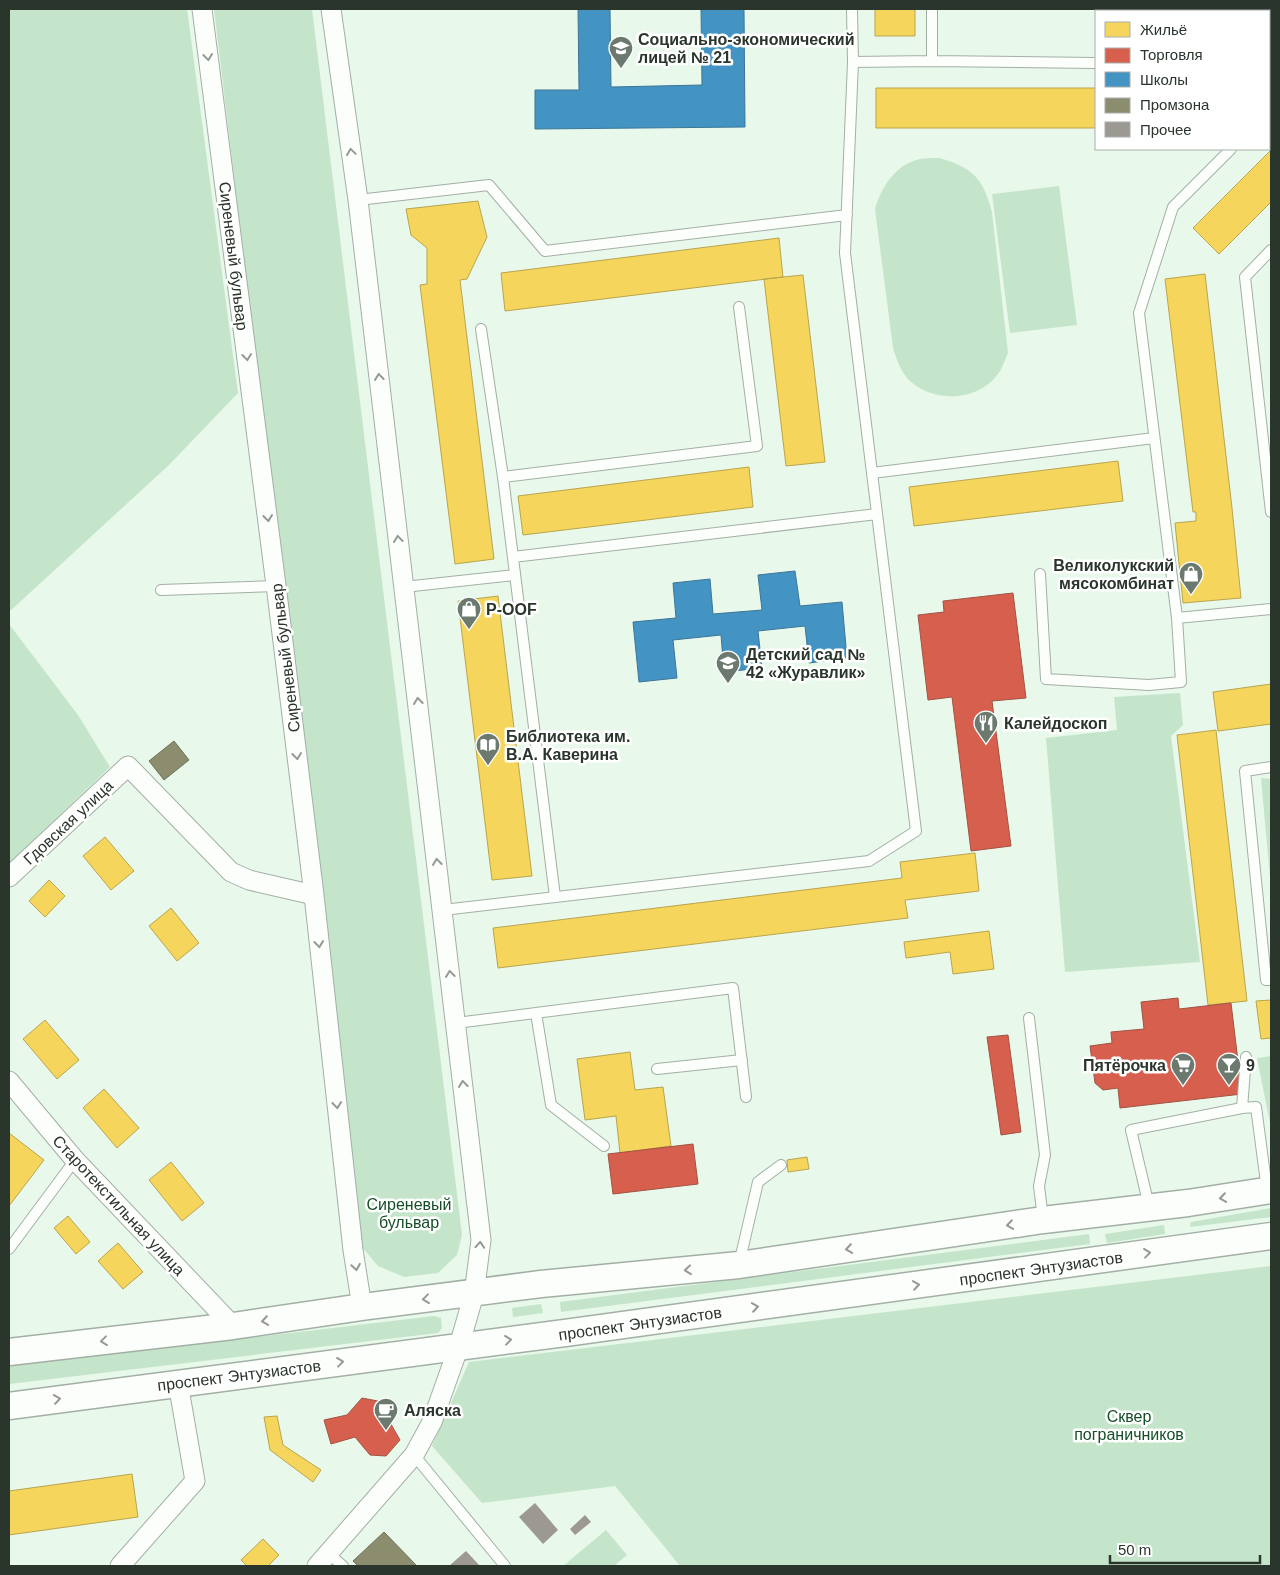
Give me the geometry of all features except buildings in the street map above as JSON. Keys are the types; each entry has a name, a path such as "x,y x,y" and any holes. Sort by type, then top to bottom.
{"main road":[{"path":"9,1352 233,1326 541,1284 739,1265 1043,1220 1269,1191"},
{"name":"проспект Энтузиастов","path":"9,1406 459,1346 565,1334 1271,1236"}],"street":[{"name":"Сиреневый бульвар","path":"202,9 276,586 314,895 353,1250 362,1307"},
{"path":"323,1560 414,1455 432,1422 459,1346 474,1294 481,1240 358,200 332,9"},
{"name":"Гдовская улица","path":"9,877 128,766 231,872 249,880 314,895"},
{"name":"Старотекстильная улица","path":"9,1081 75,1160 233,1326"},
{"path":"120,1566 195,1481 178,1383"}],"lane":[{"path":"443,910 869,861 916,831 845,253 853,62 852,9"},
{"path":"932,9 932,61"},
{"path":"853,62 1095,63"},
{"path":"1040,574 1046,679 1149,685 1181,682 1177,618 1139,313 1173,207 1230,150"},
{"path":"358,200 489,185 545,251 847,215"},
{"path":"1271,250 1245,277 1271,512"},
{"path":"503,477 757,446 739,307"},
{"path":"481,329 503,477 556,897"},
{"path":"872,473 1154,438"},
{"path":"513,557 877,514"},
{"path":"404,587 515,575"},
{"path":"161,590 276,586"},
{"path":"1177,618 1271,609"},
{"path":"1271,767 1245,771 1266,980 1271,980"},
{"path":"456,1023 733,988 746,1097"},
{"path":"536,1013 551,1104 604,1146"},
{"path":"1029,1018 1045,1155 1039,1186 1043,1220"},
{"path":"1242,1108 1246,1057"},
{"path":"657,1070 742,1060"},
{"path":"1149,1207 1131,1130 1242,1108 1256,1107 1269,1191"},
{"path":"9,1249 75,1160"},
{"path":"739,1265 758,1182 782,1165"},
{"path":"414,1455 505,1566"},
{"path":"323,1560 343,1566"}],"green space":[{"path":"9,9 187,9 238,393 169,465 9,612"},
{"name":"Сиреневый бульвар","path":"214,9 312,9 462,1235 457,1255 438,1273 404,1277 378,1266 362,1247"},
{"path":"940,158 961,166 975,176 989,200 1008,353 1000,371 992,381 982,388 958,396 933,394 922,389 911,382 900,366 893,348 875,209 881,192 903,166 920,159"},
{"path":"1059,186 1077,325 1010,333 992,194"},
{"path":"9,624 78,715 110,767 9,864"},
{"path":"1180,693 1183,725 1171,736 1200,962 1065,972 1046,738 1117,730 1114,697"},
{"path":"1261,778 1271,779 1271,889"},
{"path":"1271,1056 1271,1128 1257,1058"},
{"path":"1271,1208 1271,1217 1190,1227 1191,1222"},
{"path":"1164,1225 1165,1234 1107,1243 1105,1234"},
{"path":"1089,1234 1090,1244 561,1312 560,1302"},
{"name":"Сквер пограничников","path":"1271,1266 1271,1566 680,1566 615,1486 482,1503 432,1446 469,1362"},
{"path":"541,1304 543,1313 513,1317 512,1308"},
{"path":"434,1316 441,1318 442,1328 438,1333 9,1384 9,1366"},
{"path":"606,1530 627,1555 614,1566 563,1566"}],"place":[{"name":"Социально-экономический лицей № 21","path":"621,69"},
{"name":"Великолукский мясокомбинат","path":"1191,595"},
{"name":"P-OOF","path":"469,630"},
{"name":"Детский сад № 42 «Журавлик»","path":"728,684"},
{"name":"Калейдоскоп","path":"986,744"},
{"name":"Библиотека им. В.А. Каверина","path":"488,766"},
{"name":"Пятёрочка","path":"1183,1086"},
{"name":"9","path":"1229,1086"},
{"name":"Аляска","path":"386,1431"}]}
